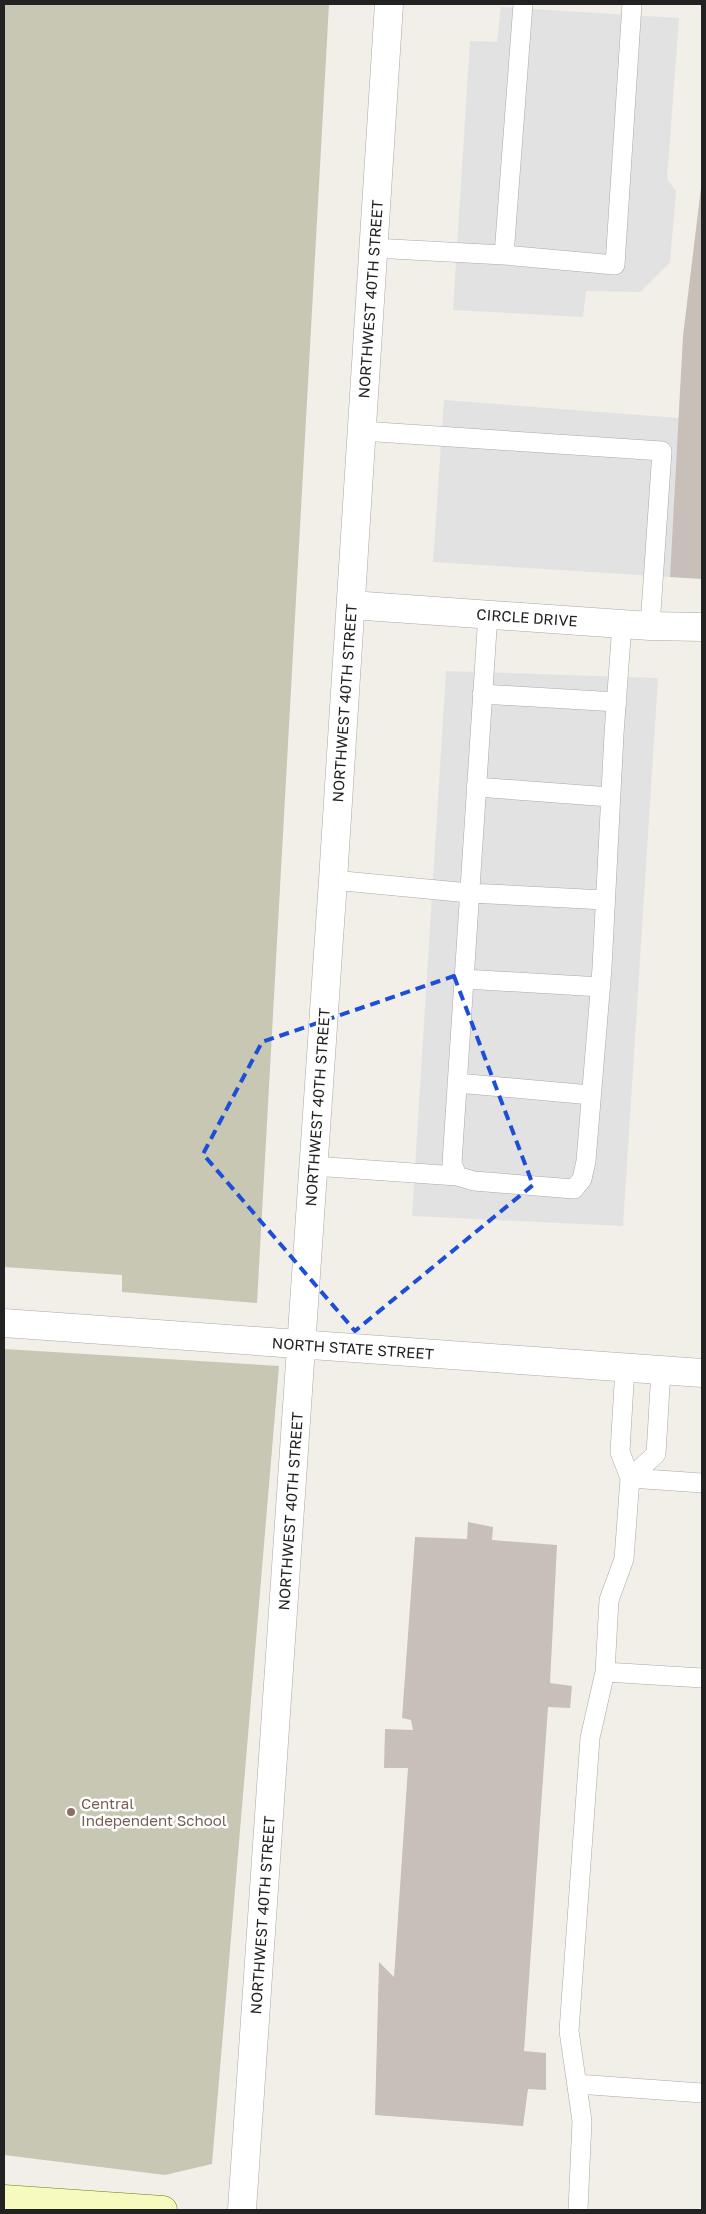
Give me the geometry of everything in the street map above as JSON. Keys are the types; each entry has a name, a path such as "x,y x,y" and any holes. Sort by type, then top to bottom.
{"street":[{"name":"NORTHWEST 40TH STREET","path":"242,2210 333,880 389,4"},
{"name":"CIRCLE DRIVE","path":"351,605 650,626 702,627"},
{"name":"NORTH STATE STREET","path":"4,1323 702,1373"},
{"path":"4,2199 163,2210"}],"lane":[{"path":"504,255 523,4"},
{"path":"374,248 504,255 615,265 632,4"},
{"path":"362,431 662,451 650,626"},
{"path":"457,1176 452,1163 488,614"},
{"path":"313,1166 457,1176 474,1181 574,1189 582,1178 586,1160 600,988 610,797 622,624"},
{"path":"482,694 617,702"},
{"path":"476,788 610,797"},
{"path":"333,880 469,893 606,900"},
{"path":"464,979 600,988"},
{"path":"457,1083 591,1094"},
{"path":"578,2210 582,2121 569,2021 590,1738 605,1672 610,1600 624,1559 630,1478 620,1452 625,1367"},
{"path":"630,1478 656,1454 661,1370"},
{"path":"630,1478 702,1483"},
{"path":"605,1672 702,1678"},
{"path":"577,2084 702,2094"}],"highlighted area":[{"path":"454,976 533,1185 355,1331 203,1154 262,1042"}],"shaded area":[{"path":"4,4 329,4 257,1303 122,1292 122,1275 4,1267"},
{"path":"501,7 679,18 667,179 676,191 670,262 640,292 586,291 583,317 453,310 470,41 497,42"},
{"path":"444,400 679,418 670,577 433,562"},
{"path":"446,671 658,678 623,1226 412,1216"},
{"path":"4,1349 279,1366 212,2164 165,2175 4,2155"}],"building":[{"path":"701,188 702,579 670,577 683,336"},
{"path":"468,1522 493,1527 492,1540 557,1545 550,1683 572,1686 570,1708 548,1707 524,2051 546,2053 546,2090 528,2089 523,2126 375,2115 379,1962 394,1977 408,1768 384,1768 385,1729 413,1730 411,1720 402,1718 415,1537 467,1539"}],"place":[{"name":"Central Independent School","path":"71,1812"}]}
